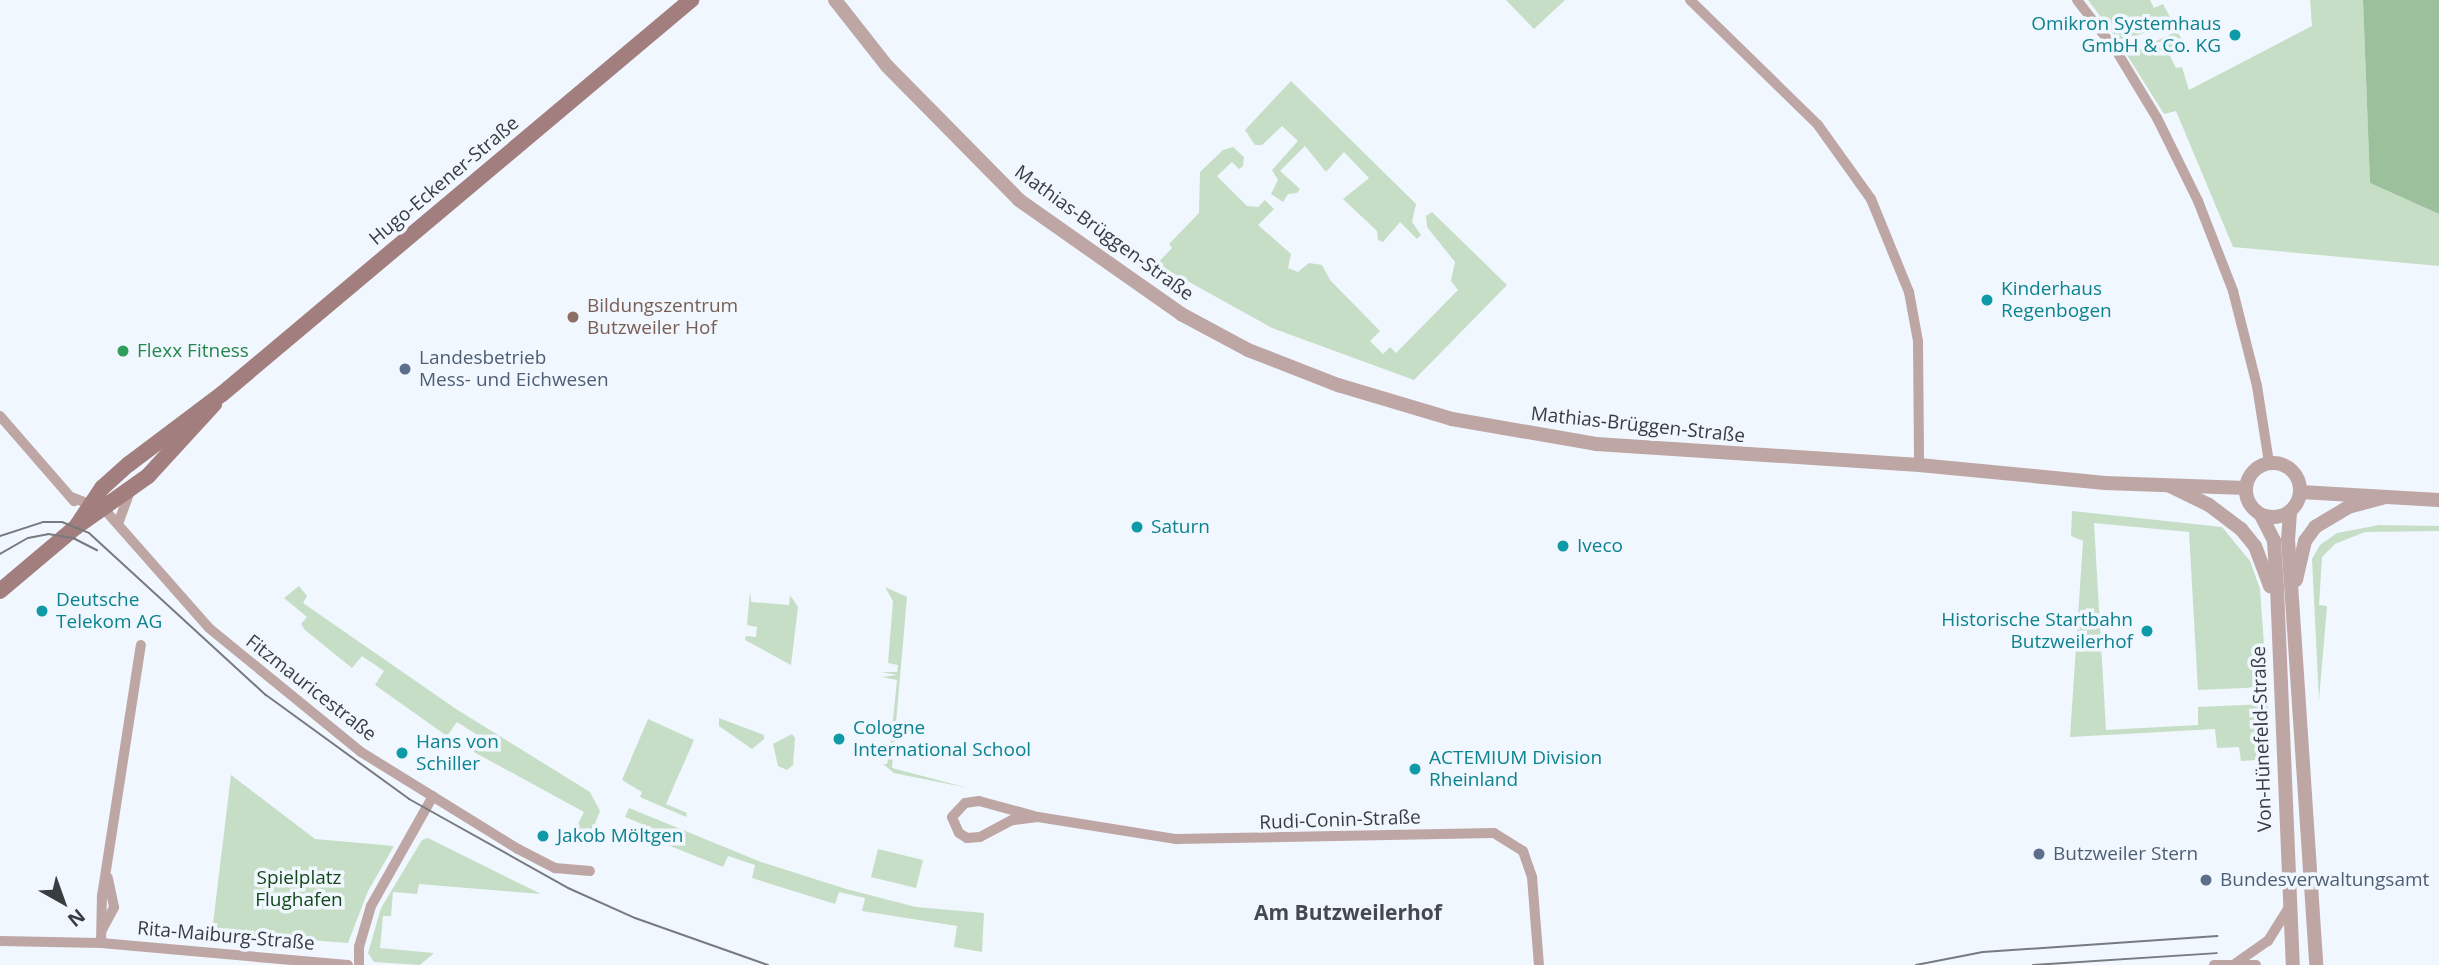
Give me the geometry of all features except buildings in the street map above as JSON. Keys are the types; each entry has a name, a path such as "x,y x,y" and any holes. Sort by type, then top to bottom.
{"main road":[{"name":"Hugo-Eckener-Straße","path":"98,506 107,483 165,434 222,394 691,0"},
{"name":"Hugo-Eckener-Straße","path":"0,591 98,506 132,490 191,433 222,394"}],"street":[{"name":"Mathias-Brüggen-Straße","path":"835,0 887,66 1018,200 1181,314 1248,350 1412,408 1513,432 1596,444 1919,465 2170,486 2246,488"},
{"path":"1690,0 1818,125 1871,199 1909,292 1918,341 1919,465"},
{"path":"2077,0 2117,52 2157,118 2198,201 2233,291 2257,386 2269,463"},
{"path":"0,416 71,497 79,514 76,527"},
{"path":"2269,463 2293,471 2301,492 2290,512 2272,518 2261,515 2246,499 2246,488 2255,470 2269,463"},
{"path":"71,497 107,483"},
{"path":"2170,486 2220,511 2249,536 2263,561 2276,606"},
{"path":"76,527 100,518 118,524 123,502 132,490"},
{"path":"2301,492 2439,500"},
{"path":"71,497 98,506"},
{"path":"2293,623 2299,558 2308,535 2337,512 2385,497"},
{"name":"Fitzmauricestraße","path":"98,506 118,524 192,611 271,683 361,752 555,868 590,871"},
{"name":"Von-Hünefeld-Straße","path":"2290,512 2287,539 2316,965"},
{"name":"Von-Hünefeld-Straße","path":"2261,515 2273,541 2288,909 2293,965"},
{"path":"101,943 102,930 114,907 108,878 132,679 141,645"},
{"path":"359,965 359,947 371,906 433,796"},
{"name":"Rudi-Conin-Straße","path":"1038,817 1012,820 980,837 967,838 959,833 953,817 965,803 979,802 1038,817 1176,839 1494,833 1523,851 1532,877 1539,965"},
{"path":"2236,963 2260,950 2288,909"},
{"name":"Rita-Maiburg-Straße","path":"0,941 101,943 348,965"},
{"path":"2214,965 2256,965"}],"green space":[{"path":"1506,0 1565,0 1534,29"},
{"path":"2088,0 2150,0 2154,8 2163,4 2171,19 2121,44"},
{"path":"2310,0 2363,0 2370,183 2439,214 2439,266 2233,247 2176,111 2164,114 2127,55 2177,31 2185,45 2169,54 2176,68 2182,67 2189,90 2312,26"},
{"path":"2363,0 2439,0 2439,214 2370,183"},
{"path":"1291,81 1416,204 1412,222 1421,235 1417,239 1400,222 1383,242 1378,240 1377,231 1343,199 1369,178 1344,152 1326,172 1305,146 1280,171 1300,189 1297,193 1288,194 1283,202 1271,194 1278,180 1272,170 1298,141 1282,126 1262,145 1255,145 1245,130"},
{"path":"1233,147 1244,157 1243,166 1239,169 1232,162 1217,176 1247,206 1258,207 1265,200 1274,209 1258,225 1291,254 1288,268 1298,272 1309,263 1322,265 1330,280 1380,331 1370,341 1383,354 1390,347 1396,353 1458,290 1451,281 1455,262 1427,227 1426,216 1432,212 1507,285 1414,380 1272,328 1157,264 1172,248 1169,244 1199,213 1200,172 1223,150"},
{"path":"2072,511 2222,527 2250,561 2260,589 2267,687 2198,690 2189,532 2094,523 2106,730 2198,725 2198,707 2268,704 2272,759 2241,761 2239,747 2217,748 2215,729 2070,737 2083,541 2071,536"},
{"path":"2379,525 2439,526 2439,531 2365,532 2335,544 2322,557 2319,605 2327,606 2319,700 2312,559 2320,545 2337,533"},
{"path":"299,586 307,596 303,603 456,709 590,792 600,811 588,841 573,834 584,812 472,751 479,736 457,722 447,736 375,685 384,671 362,656 352,668 305,630 301,624 307,617 284,598"},
{"path":"885,587 907,597 892,768 968,788 894,773 883,764 887,764 890,749 897,680 882,677 897,675 882,672 897,672 898,665 888,663 893,601"},
{"path":"750,591 751,602 789,605 790,595 798,607 791,665 745,640 746,636 756,637 757,627 747,625"},
{"path":"719,718 764,735 764,739 752,749 719,726"},
{"path":"648,719 694,740 666,804 687,813 686,817 640,797 642,792 622,780"},
{"path":"792,734 795,738 793,765 787,770 778,766 773,744"},
{"name":"Spielplatz Flughafen","path":"231,775 315,839 394,846 368,891 348,943 212,932"},
{"path":"629,808 761,862 846,889 916,907 984,913 982,952 954,947 957,926 862,911 865,898 839,892 835,904 752,878 755,865 728,856 723,867 665,844 664,833 625,817"},
{"path":"428,838 541,894 419,884 417,894 393,892 391,916 383,916 380,948 434,953 420,965 374,962 368,953 381,908 422,840"},
{"path":"878,849 923,860 916,888 871,877"}],"tram line":[{"path":"0,536 43,522 62,522 89,533 266,695 409,799 568,888 635,918 768,965"},
{"path":"0,554 28,538 48,534 73,538 97,550"},
{"path":"1916,965 1983,952 2217,936"},
{"path":"2033,965 2217,953"}],"place":[{"name":"Omikron Systemhaus GmbH & Co. KG","path":"2235,35"},
{"name":"Kinderhaus Regenbogen","path":"1987,300"},
{"name":"Bildungszentrum Butzweiler Hof","path":"573,317"},
{"name":"Flexx Fitness","path":"123,351"},
{"name":"Landesbetrieb Mess- und Eichwesen","path":"405,369"},
{"name":"Saturn","path":"1137,527"},
{"name":"Iveco","path":"1563,546"},
{"name":"Deutsche Telekom AG","path":"42,611"},
{"name":"Historische Startbahn Butzweilerhof","path":"2147,631"},
{"name":"Cologne International School","path":"839,739"},
{"name":"Hans von Schiller","path":"402,753"},
{"name":"ACTEMIUM Division Rheinland","path":"1415,769"},
{"name":"Jakob Möltgen","path":"543,836"},
{"name":"Butzweiler Stern","path":"2039,854"},
{"name":"Bundesverwaltungsamt","path":"2206,880"}],"district":[{"name":"Am Butzweilerhof","path":"1348,912"}]}
